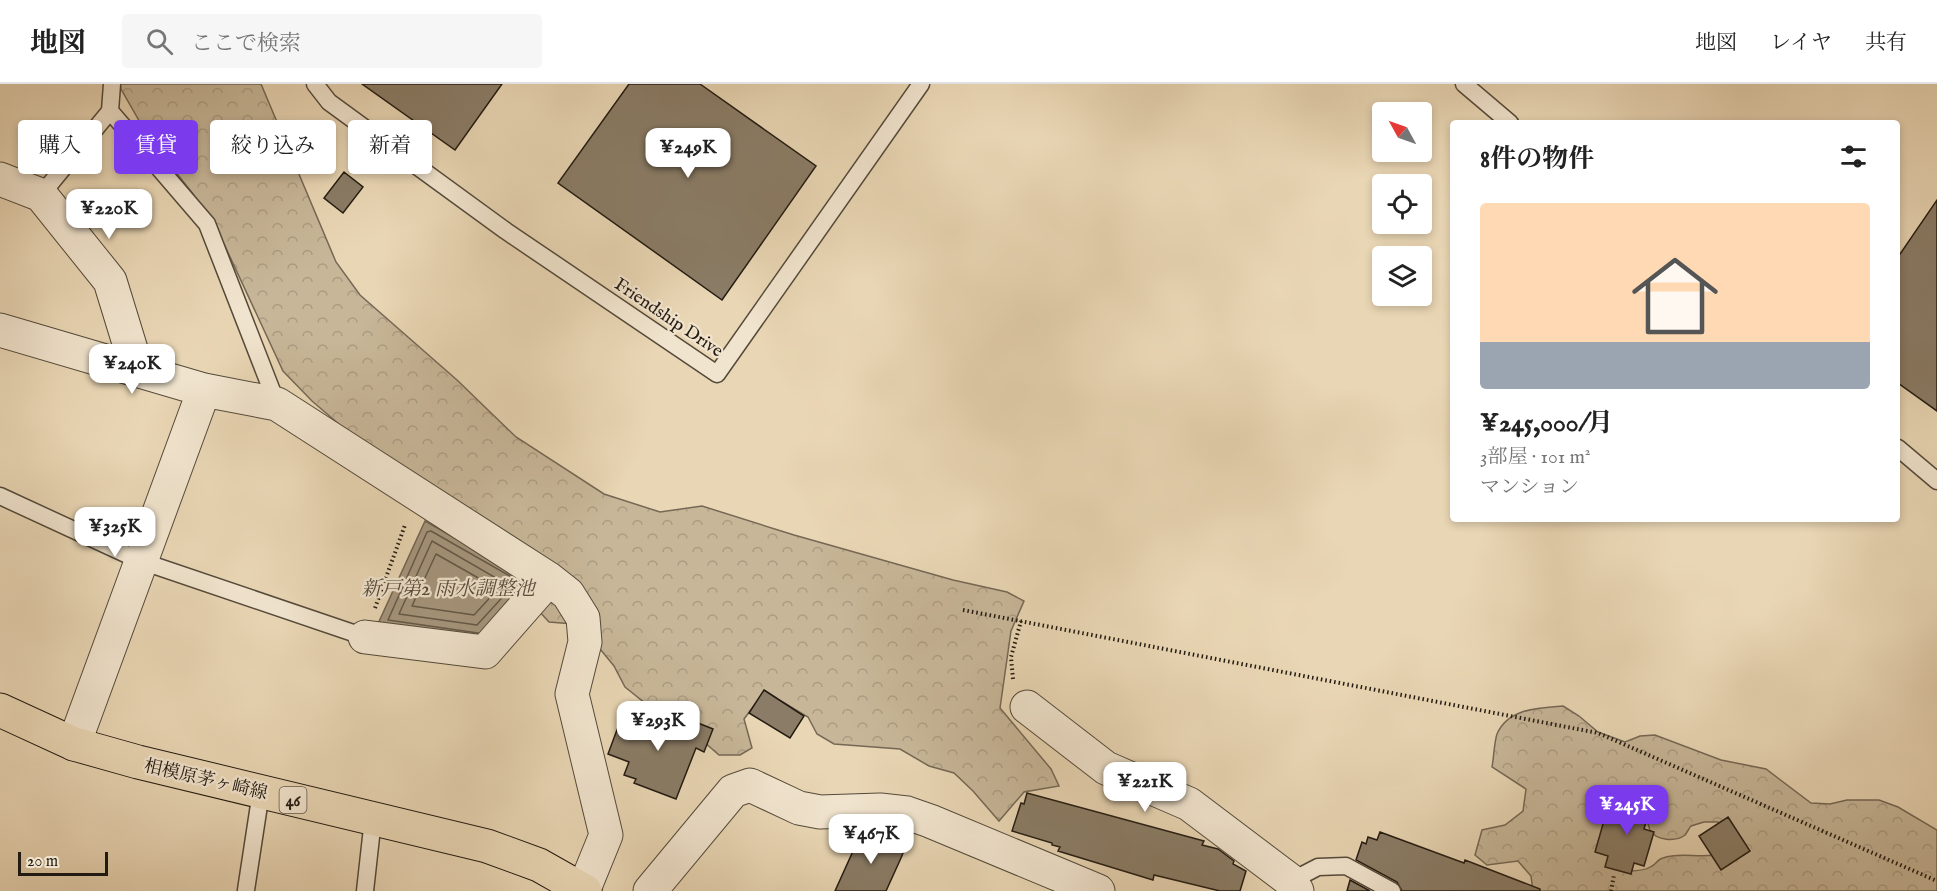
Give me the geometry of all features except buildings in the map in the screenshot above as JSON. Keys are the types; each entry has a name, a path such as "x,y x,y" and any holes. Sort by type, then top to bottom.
{"main road":[{"name":"相模原茅ヶ崎線","path":"0,710 74,744 138,762 487,846 539,865 584,890"}],"street":[{"path":"0,179 41,195 110,281 137,369"},
{"path":"0,330 204,390 277,404 549,579 568,594 583,618 585,642 572,694 606,835 584,890"},
{"path":"74,744 204,390"},
{"path":"365,637 485,652 549,579"},
{"path":"1027,706 1106,768 1190,804 1294,886"},
{"path":"650,891 733,791 750,785 800,808 820,812 880,810 907,813 1098,891"}],"lane":[{"path":"41,195 110,111 112,84"},
{"name":"Friendship Drive","path":"315,84 329,102 469,204 717,375 921,84"},
{"path":"1464,84 1506,120"},
{"path":"110,111 207,224 277,404"},
{"path":"1900,450 1937,481"},
{"path":"0,496 141,561 365,637"},
{"path":"246,890 261,792"},
{"path":"365,891 373,819"},
{"path":"1294,886 1318,867 1346,866 1392,891"}],"path":[{"path":"365,637 416,494"},
{"path":"963,610 1598,733 1937,880"},
{"path":"1021,621 1011,657 1012,674 1014,689 1027,706"},
{"path":"1611,891 1614,875"}],"green space":[{"path":"120,84 261,84 276,120 210,120 210,174 299,174 336,262 360,295 457,380 516,437 604,494 660,512 702,506 953,580 1007,592 1024,601 1011,631 1000,708 1051,769 1059,786 1024,792 999,821 954,773 929,766 900,749 834,744 817,734 808,717 781,701 762,695 744,719 752,748 740,755 719,755 696,735 675,727 625,687 614,666 596,644 574,624 549,622 419,480 340,425 312,401 283,371 224,244 193,194 177,174 198,174 198,120 139,120"},
{"path":"1563,706 1598,732 1625,742 1640,736 1655,735 1721,760 1766,769 1811,803 1830,804 1847,800 1879,800 1898,807 1937,830 1937,891 1533,891 1531,876 1518,861 1487,865 1475,855 1482,830 1505,825 1523,811 1526,789 1492,767 1495,742 1502,725 1516,714 1525,711","holes":["1649,805 1650,830 1661,838 1677,839 1685,835 1691,826 1704,822 1718,822 1727,829 1715,855 1669,856 1646,869 1629,871"]}],"water":[{"name":"新戸第2 雨水調整池","path":"425,521 534,583 482,639 377,626"}]}
